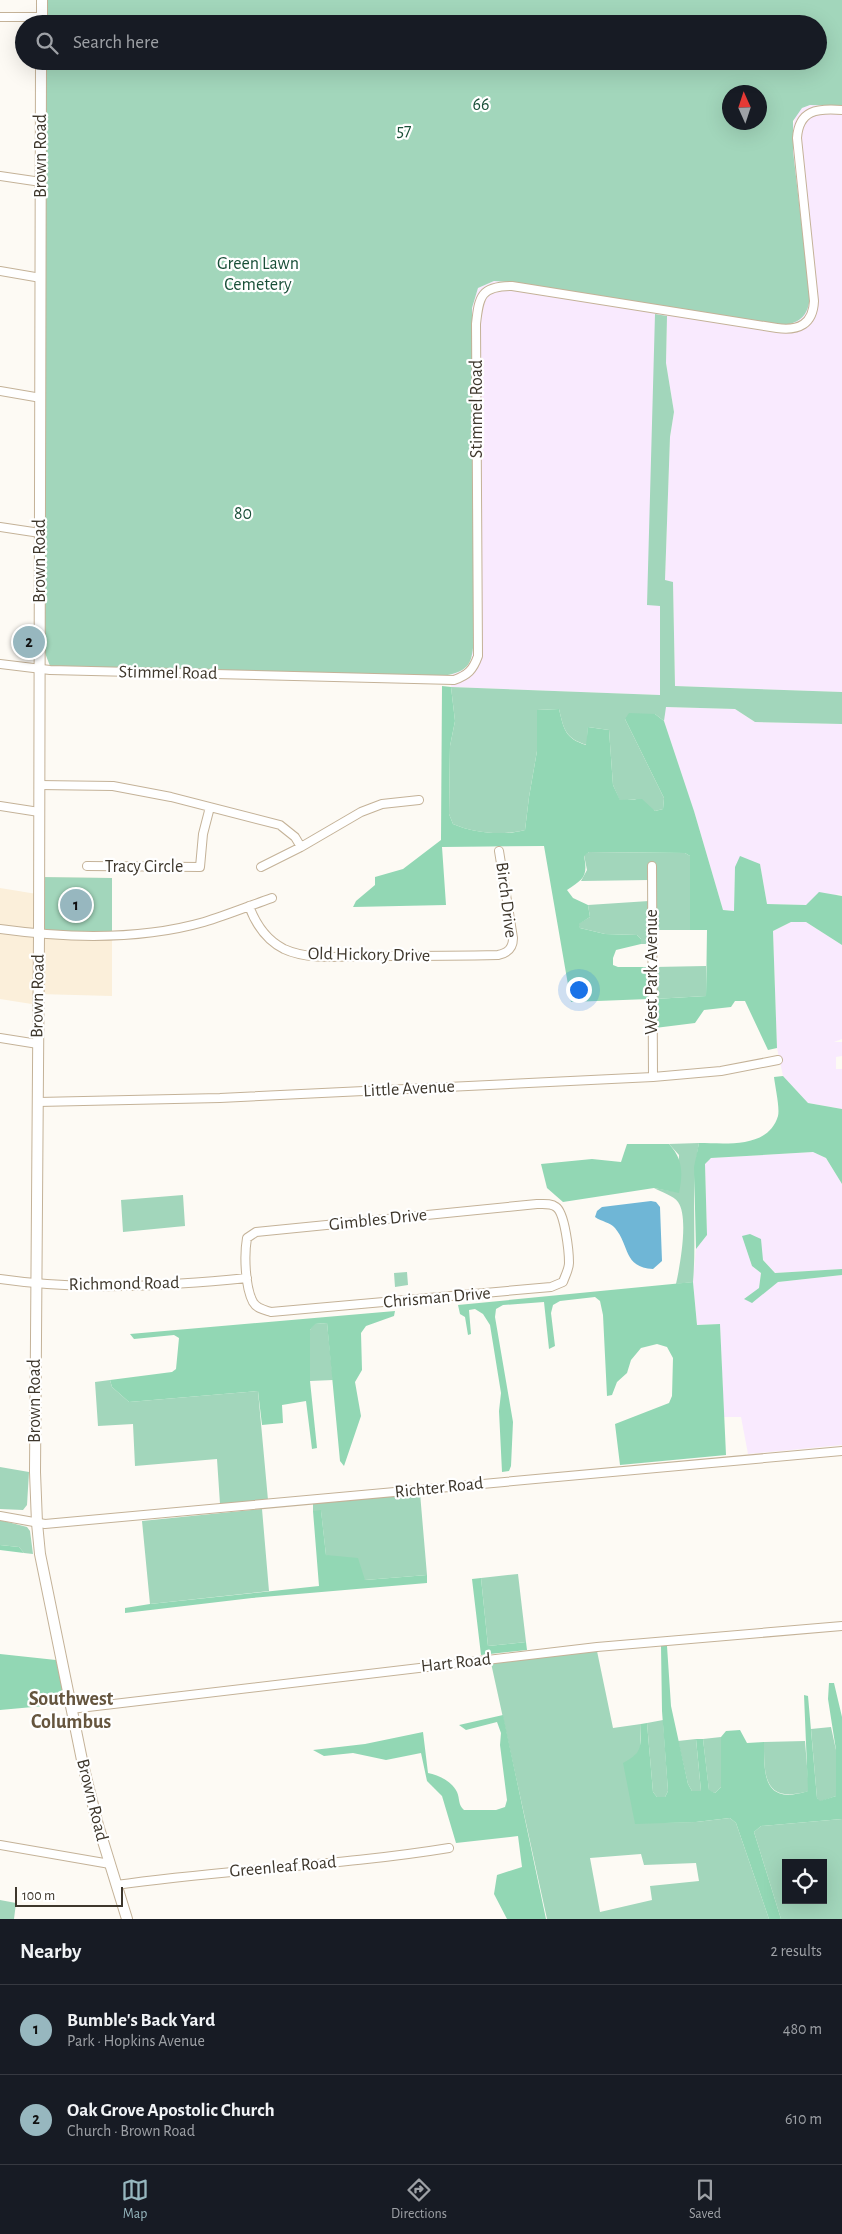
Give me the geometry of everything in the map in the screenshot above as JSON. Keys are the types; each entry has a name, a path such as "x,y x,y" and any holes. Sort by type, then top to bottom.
{"main road":[{"path":"42,0 42,15"},
{"name":"Brown Road","path":"42,70 40,785 34,1472 37,1523 42,1560 89,1796 127,1919"}],"street":[{"path":"0,17 15,18"},
{"name":"Stimmel Road","path":"40,669 454,680 466,676 474,668 478,656 476,324 479,302 485,291 496,286 512,286 777,328 797,328 808,322 814,312 796,138 798,127 805,116 819,110 842,110"},
{"path":"0,176 41,182"},
{"path":"0,271 41,278"},
{"path":"0,391 40,398"},
{"path":"0,527 40,533"},
{"path":"0,664 40,669"},
{"path":"40,785 113,786 210,807 280,825 289,830 301,848"},
{"path":"261,867 301,848 361,812 382,804 419,800"},
{"path":"0,806 39,812"},
{"name":"Tracy Circle","path":"87,866 200,867 203,834 210,807"},
{"name":"Birch Drive","path":"499,851 513,938 510,949"},
{"name":"West Park Avenue","path":"652,866 653,1077"},
{"path":"0,929 39,934 138,934 202,922 272,898"},
{"name":"Old Hickory Drive","path":"249,906 258,927 270,940 298,954 337,956 498,956 505,954 510,949"},
{"path":"0,1038 38,1044"},
{"name":"Little Avenue","path":"38,1102 230,1098 653,1077 721,1071 778,1060"},
{"name":"Chrisman Drive","path":"247,1278 253,1302 258,1307 271,1312 551,1287 563,1282 569,1265 561,1212 550,1204"},
{"name":"Gimbles Drive","path":"247,1278 244,1252 247,1238 256,1232 550,1204"},
{"name":"Richmond Road","path":"0,1279 36,1285 171,1285 247,1278"},
{"name":"Richter Road","path":"0,1516 45,1524 280,1504 492,1482 842,1451"},
{"name":"Hart Road","path":"72,1709 542,1653 842,1626"},
{"path":"0,1846 110,1864"},
{"name":"Greenleaf Road","path":"116,1885 210,1873 400,1856 449,1848"}],"shaded area":[{"path":"810,105 842,106 842,692 675,686 673,583 665,580 670,437 674,412 666,363 667,317 647,604 660,606 660,695 451,687 451,675 465,669 471,662 474,637 472,308 478,288 494,281 512,282 783,325 790,324 792,130 796,114 802,108"},
{"path":"665,707 735,709 755,722 842,724 842,896 839,894 806,905 767,904 760,864 735,867 734,911 723,910 694,811 664,721"},
{"path":"44,877 112,878 112,996 38,994 38,1005 0,999 0,888 43,895"},
{"path":"791,922 806,922 842,945 842,1039 834,1042 842,1042 842,1056 836,1057 836,1069 842,1069 842,1109 808,1103 783,1076 777,1048 773,931"},
{"path":"813,1152 826,1158 842,1184 842,1269 775,1273 743,1237 752,1266 761,1273 759,1288 752,1302 778,1282 842,1275 842,1445 748,1454 741,1417 724,1417 720,1324 697,1325 693,1282 696,1249 707,1235 705,1164 711,1158"}],"green space":[{"name":"Green Lawn Cemetery","path":"46,0 842,0 842,106 810,105 802,108 793,121 793,151 810,297 807,309 799,320 783,325 512,282 494,281 478,288 472,308 474,637 471,659 465,668 443,676 50,666 45,653 46,70 827,70 827,15 46,15"},
{"path":"655,314 667,316 666,363 674,412 670,437 665,580 673,582 675,686 842,692 842,724 755,722 735,709 666,707 664,721 655,714 625,719 664,798 663,809 655,811 635,799 620,801 613,785 609,730 588,727 587,745 570,736 564,728 559,709 537,710 537,751 525,830 507,833 488,833 470,830 453,824 449,814 450,746 455,721 451,687 660,695 660,606 647,605"},
{"path":"442,686 451,687 455,721 450,746 449,814 453,824 470,830 489,833 525,830 537,751 537,710 559,709 566,732 574,739 586,745 588,727 609,730 613,785 620,800 642,799 655,811 663,809 664,798 625,719 629,713 655,714 664,721 694,811 723,910 734,911 735,867 740,856 760,864 767,904 806,905 819,892 842,896 842,945 806,922 791,922 773,931 777,1048 768,1050 745,1001 735,1001 731,1007 704,1010 695,1023 655,1028 654,999 706,996 707,930 690,930 690,856 685,853 589,852 584,856 585,873 581,880 567,890 573,898 588,905 590,917 579,924 580,928 605,934 637,935 641,939 641,944 616,950 613,965 618,967 649,967 649,999 571,1002 544,846 442,847 446,905 353,907 356,901 375,885 375,877 403,869 441,840"},
{"path":"589,852 685,853 690,856 690,930 657,930 656,863 649,863 649,880 581,881 587,870 584,855"},
{"path":"39,877 112,878 112,934 40,933"},
{"path":"649,901 650,944 641,944 641,939 637,935 605,934 580,928 578,924 590,917 588,905"},
{"path":"706,966 706,996 654,999 654,967"},
{"path":"783,1076 808,1103 842,1109 842,1184 826,1158 813,1152 711,1158 705,1164 707,1235 696,1249 694,1167 699,1143 745,1142 765,1134 773,1127 778,1116 774,1077"},
{"path":"699,1143 694,1195 693,1282 676,1284 683,1242 681,1209 674,1198 654,1188 678,1192 679,1155 669,1144"},
{"path":"627,1144 669,1144 677,1155 681,1167 679,1193 654,1188 563,1202 547,1188 541,1164 592,1159 621,1162"},
{"path":"183,1195 185,1226 123,1232 121,1200"},
{"path":"750,1234 761,1239 763,1260 775,1273 842,1269 842,1275 778,1282 752,1303 744,1299 759,1288 761,1273 752,1266 742,1236"},
{"path":"407,1272 408,1285 395,1287 394,1273"},
{"path":"693,1282 697,1325 720,1324 726,1455 620,1465 615,1424 669,1403 672,1396 673,1358 667,1347 657,1344 641,1348 631,1360 627,1373 617,1382 612,1395 607,1396 603,1315 600,1301 595,1297 560,1301 553,1305 551,1313 555,1346 549,1349 544,1302 503,1305 496,1309 495,1317 513,1422 511,1466 509,1471 502,1472 499,1411 501,1393 490,1325 483,1314 475,1309 469,1310 471,1334 468,1335 465,1317 460,1314 458,1305"},
{"path":"395,1311 394,1316 366,1326 361,1333 362,1370 355,1382 361,1416 344,1466 340,1461 327,1323 315,1324 310,1330 310,1381 317,1448 312,1449 306,1401 282,1405 283,1423 262,1425 258,1391 129,1402 112,1387 110,1380 172,1372 176,1369 179,1338 174,1335 134,1339 130,1334"},
{"path":"327,1323 333,1380 310,1381 310,1330 314,1324"},
{"path":"110,1380 112,1387 129,1402 258,1391 268,1500 220,1504 217,1459 135,1466 133,1424 98,1426 95,1382"},
{"path":"0,1467 29,1472 27,1505 23,1510 0,1509"},
{"path":"420,1493 427,1575 365,1580 326,1555 321,1511 313,1511 313,1503"},
{"path":"262,1509 269,1591 150,1604 142,1521"},
{"path":"321,1510 326,1555 358,1558 365,1580 427,1575 427,1583 252,1598 125,1613 125,1608 150,1604 319,1586 313,1511"},
{"path":"0,1520 27,1527 30,1531 33,1554 24,1553 19,1547 0,1545"},
{"path":"0,1545 19,1547 24,1553 0,1550"},
{"path":"518,1574 526,1642 488,1646 481,1578"},
{"path":"481,1578 488,1646 526,1642 527,1650 481,1655 472,1579"},
{"path":"661,1646 667,1646 671,1706 688,1784 692,1791 701,1791 696,1739 703,1739 709,1790 715,1793 721,1787 721,1737 726,1731 740,1730 747,1743 764,1742 766,1777 775,1791 783,1794 793,1794 808,1791 804,1695 808,1696 817,1798 820,1801 836,1796 836,1750 828,1699 829,1683 834,1683 842,1717 842,1819 761,1826 754,1832 781,1919 769,1919 736,1823 730,1818 696,1822 635,1824 623,1763 635,1755 640,1748 641,1724 647,1723 653,1792 657,1797 665,1797 668,1791 662,1711"},
{"path":"597,1651 613,1728 641,1724 640,1750 634,1757 635,1823 696,1822 730,1818 736,1823 769,1919 547,1919 491,1663","holes":["641,1854 644,1865 696,1863 699,1881 650,1886 652,1900 600,1912 590,1858"]},
{"path":"0,1654 56,1660 66,1704 0,1710"},
{"path":"503,1715 546,1919 507,1919 494,1894 497,1875 522,1867 518,1836 456,1843 442,1796 427,1781 421,1753 386,1760 353,1753 324,1756 313,1750 365,1744 423,1732 428,1773 440,1777 455,1788 464,1810 496,1810 505,1807 507,1800 500,1745 501,1733 497,1722 466,1730 459,1725"},
{"path":"663,1720 668,1791 665,1797 657,1797 653,1792 647,1723"},
{"path":"831,1727 836,1750 836,1796 819,1802 817,1798 811,1729"},
{"path":"721,1737 721,1787 715,1793 709,1791 703,1739"},
{"path":"696,1739 701,1791 692,1791 688,1784 678,1741"},
{"path":"805,1741 809,1791 783,1794 775,1790 770,1785 766,1776 764,1742"},
{"path":"842,1819 842,1919 781,1919 754,1832 761,1826"},
{"path":"0,1900 16,1903 14,1919 0,1919"}],"water":[{"path":"656,1202 660,1207 662,1261 653,1269 643,1267 632,1260 615,1228 611,1224 595,1217 597,1211 602,1207"}],"place":[{"name":"Oak Grove Apostolic Church","path":"29,642"},
{"name":"Bumble's Back Yard","path":"76,905"}],"district":[{"name":"Southwest Columbus","path":"71,1710"}],"park label":[{"name":"66","path":"481,105"},
{"name":"57","path":"404,131"},
{"name":"80","path":"243,514"}]}
